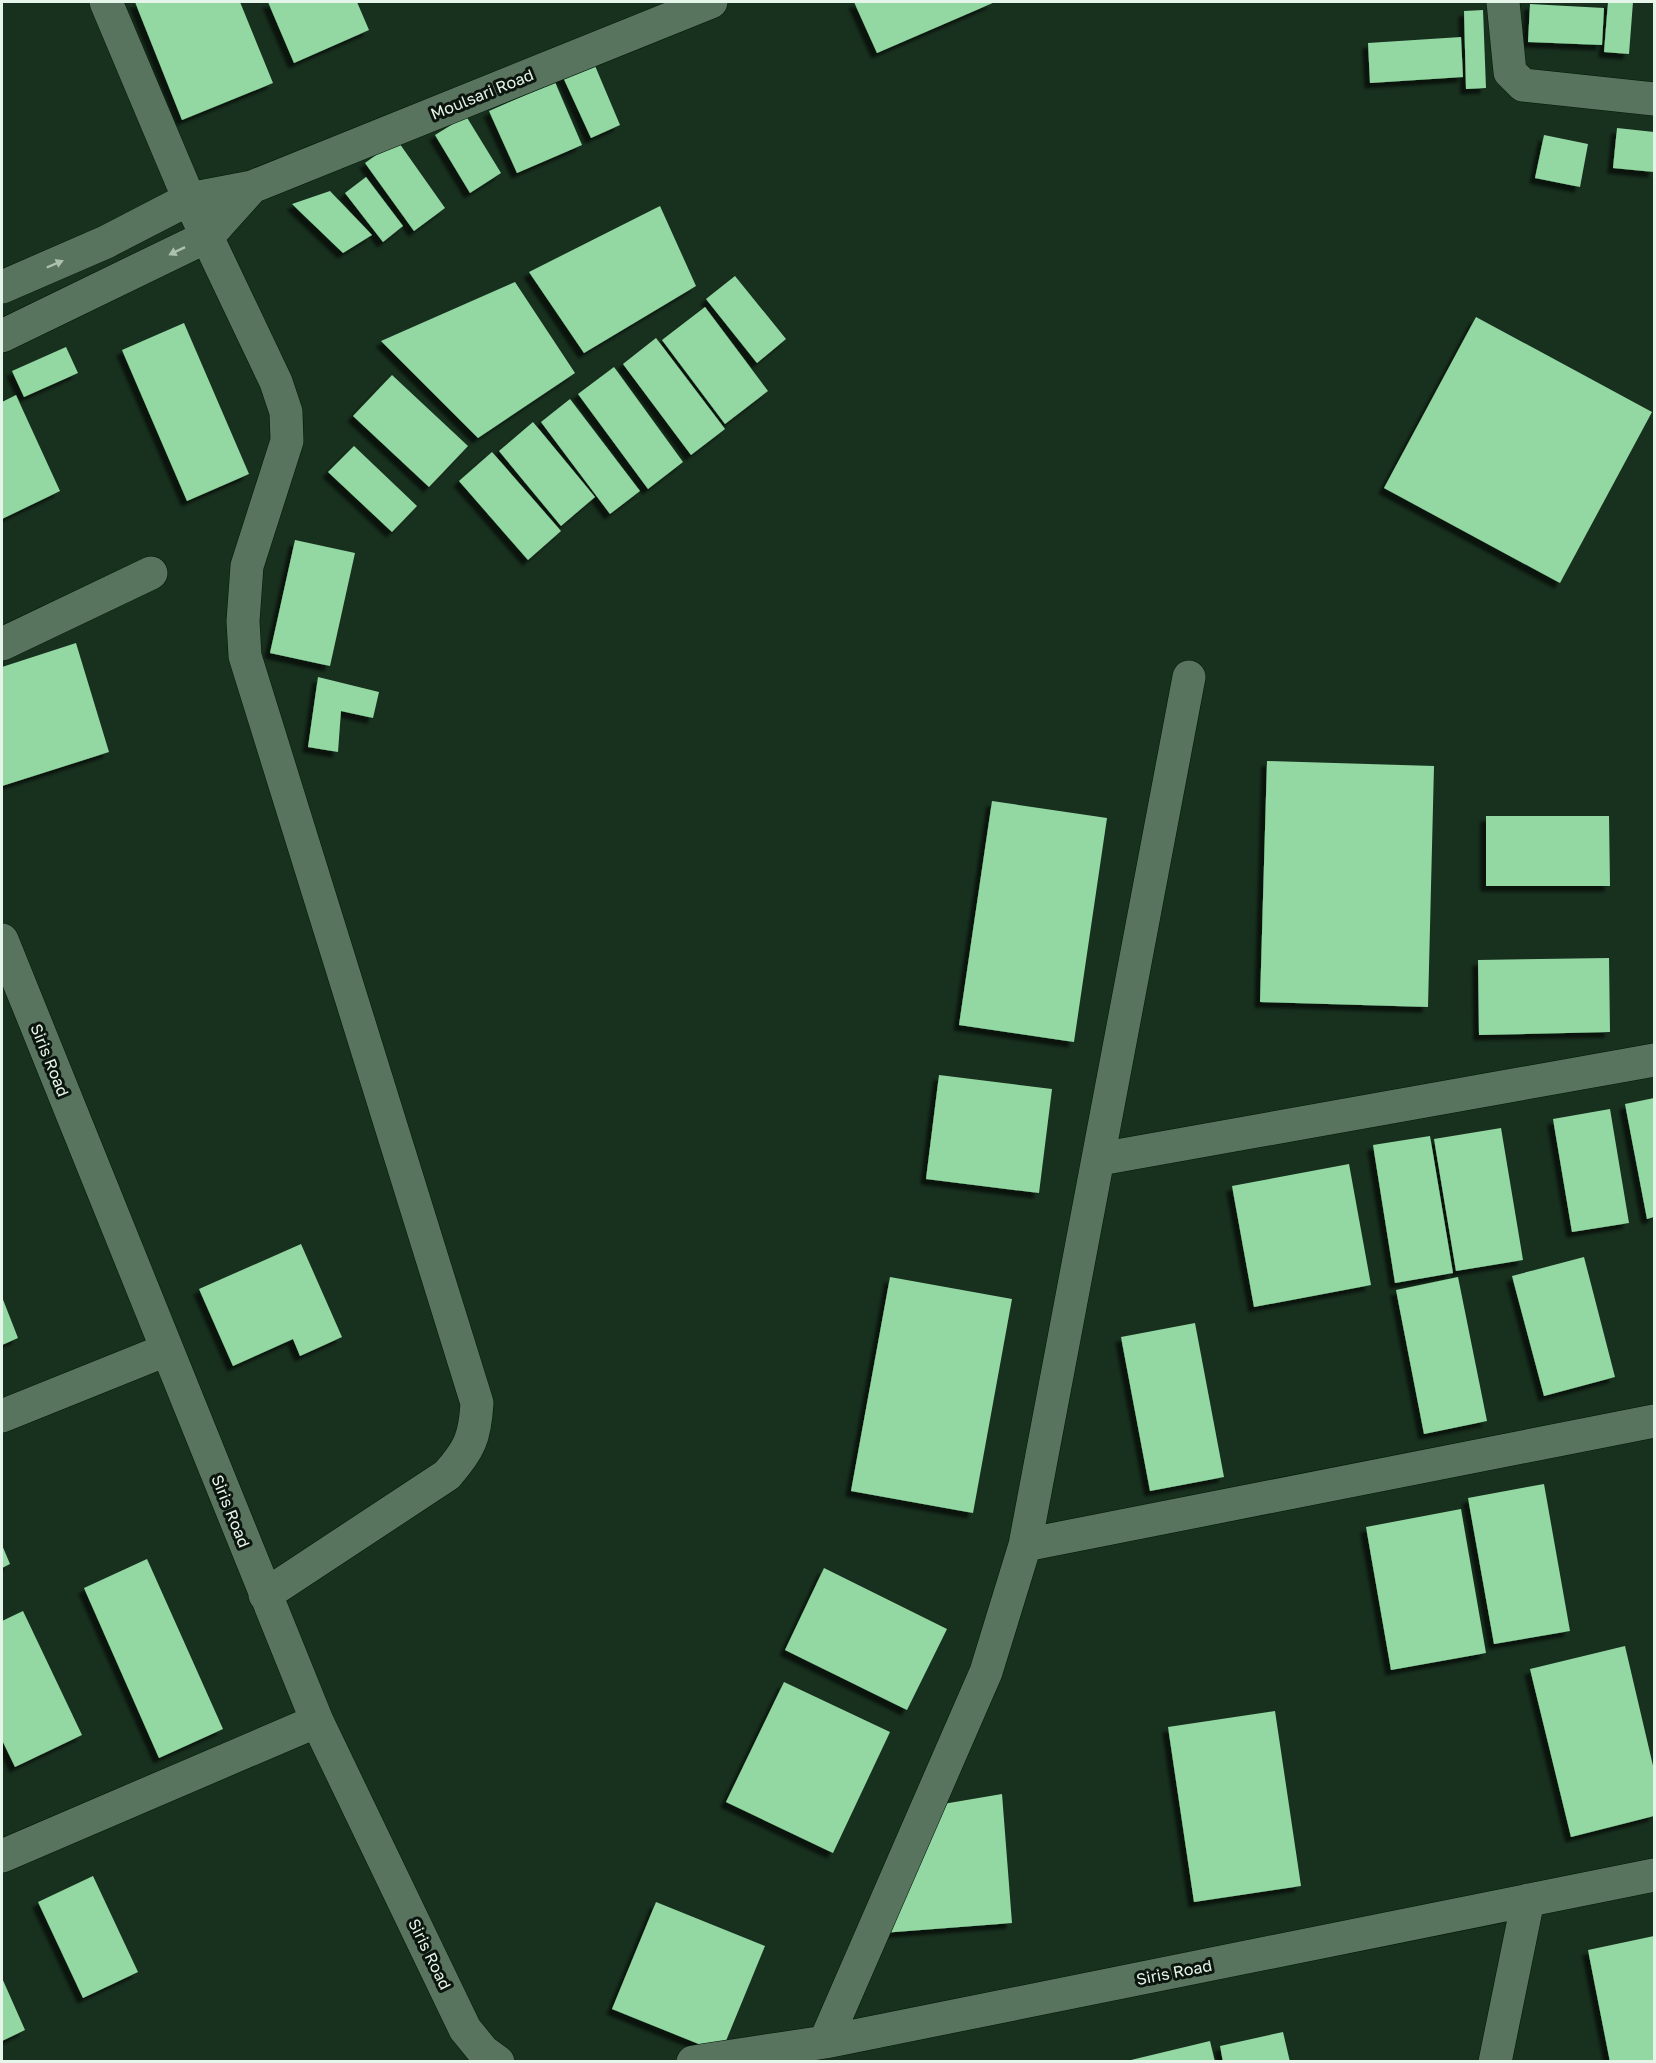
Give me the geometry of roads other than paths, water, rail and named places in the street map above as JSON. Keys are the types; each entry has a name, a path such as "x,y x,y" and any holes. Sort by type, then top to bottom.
{"street":[{"path":"106,2 189,199 276,382 286,418 287,441 248,566 243,621 246,656 477,1403 475,1430 468,1451 447,1475 265,1595"},
{"name":"Moulsari Road","path":"2,287 106,242 189,199 252,187 711,2"},
{"path":"1503,2 1510,72 1523,85 1654,99"},
{"name":"Moulsari Road","path":"2,336 207,236 252,187"},
{"path":"2,644 151,573"},
{"path":"825,2042 986,1672 1025,1545 1100,1159 1189,677"},
{"name":"Siris Road","path":"2,940 317,1720 465,2029 483,2051 498,2061"},
{"path":"1100,1159 1654,1060"},
{"path":"2,1416 166,1350"},
{"path":"1025,1545 1654,1422"},
{"path":"2,1856 317,1720"},
{"name":"Siris Road","path":"693,2061 825,2042 1654,1875"},
{"path":"1495,2061 1528,1900"}]}
